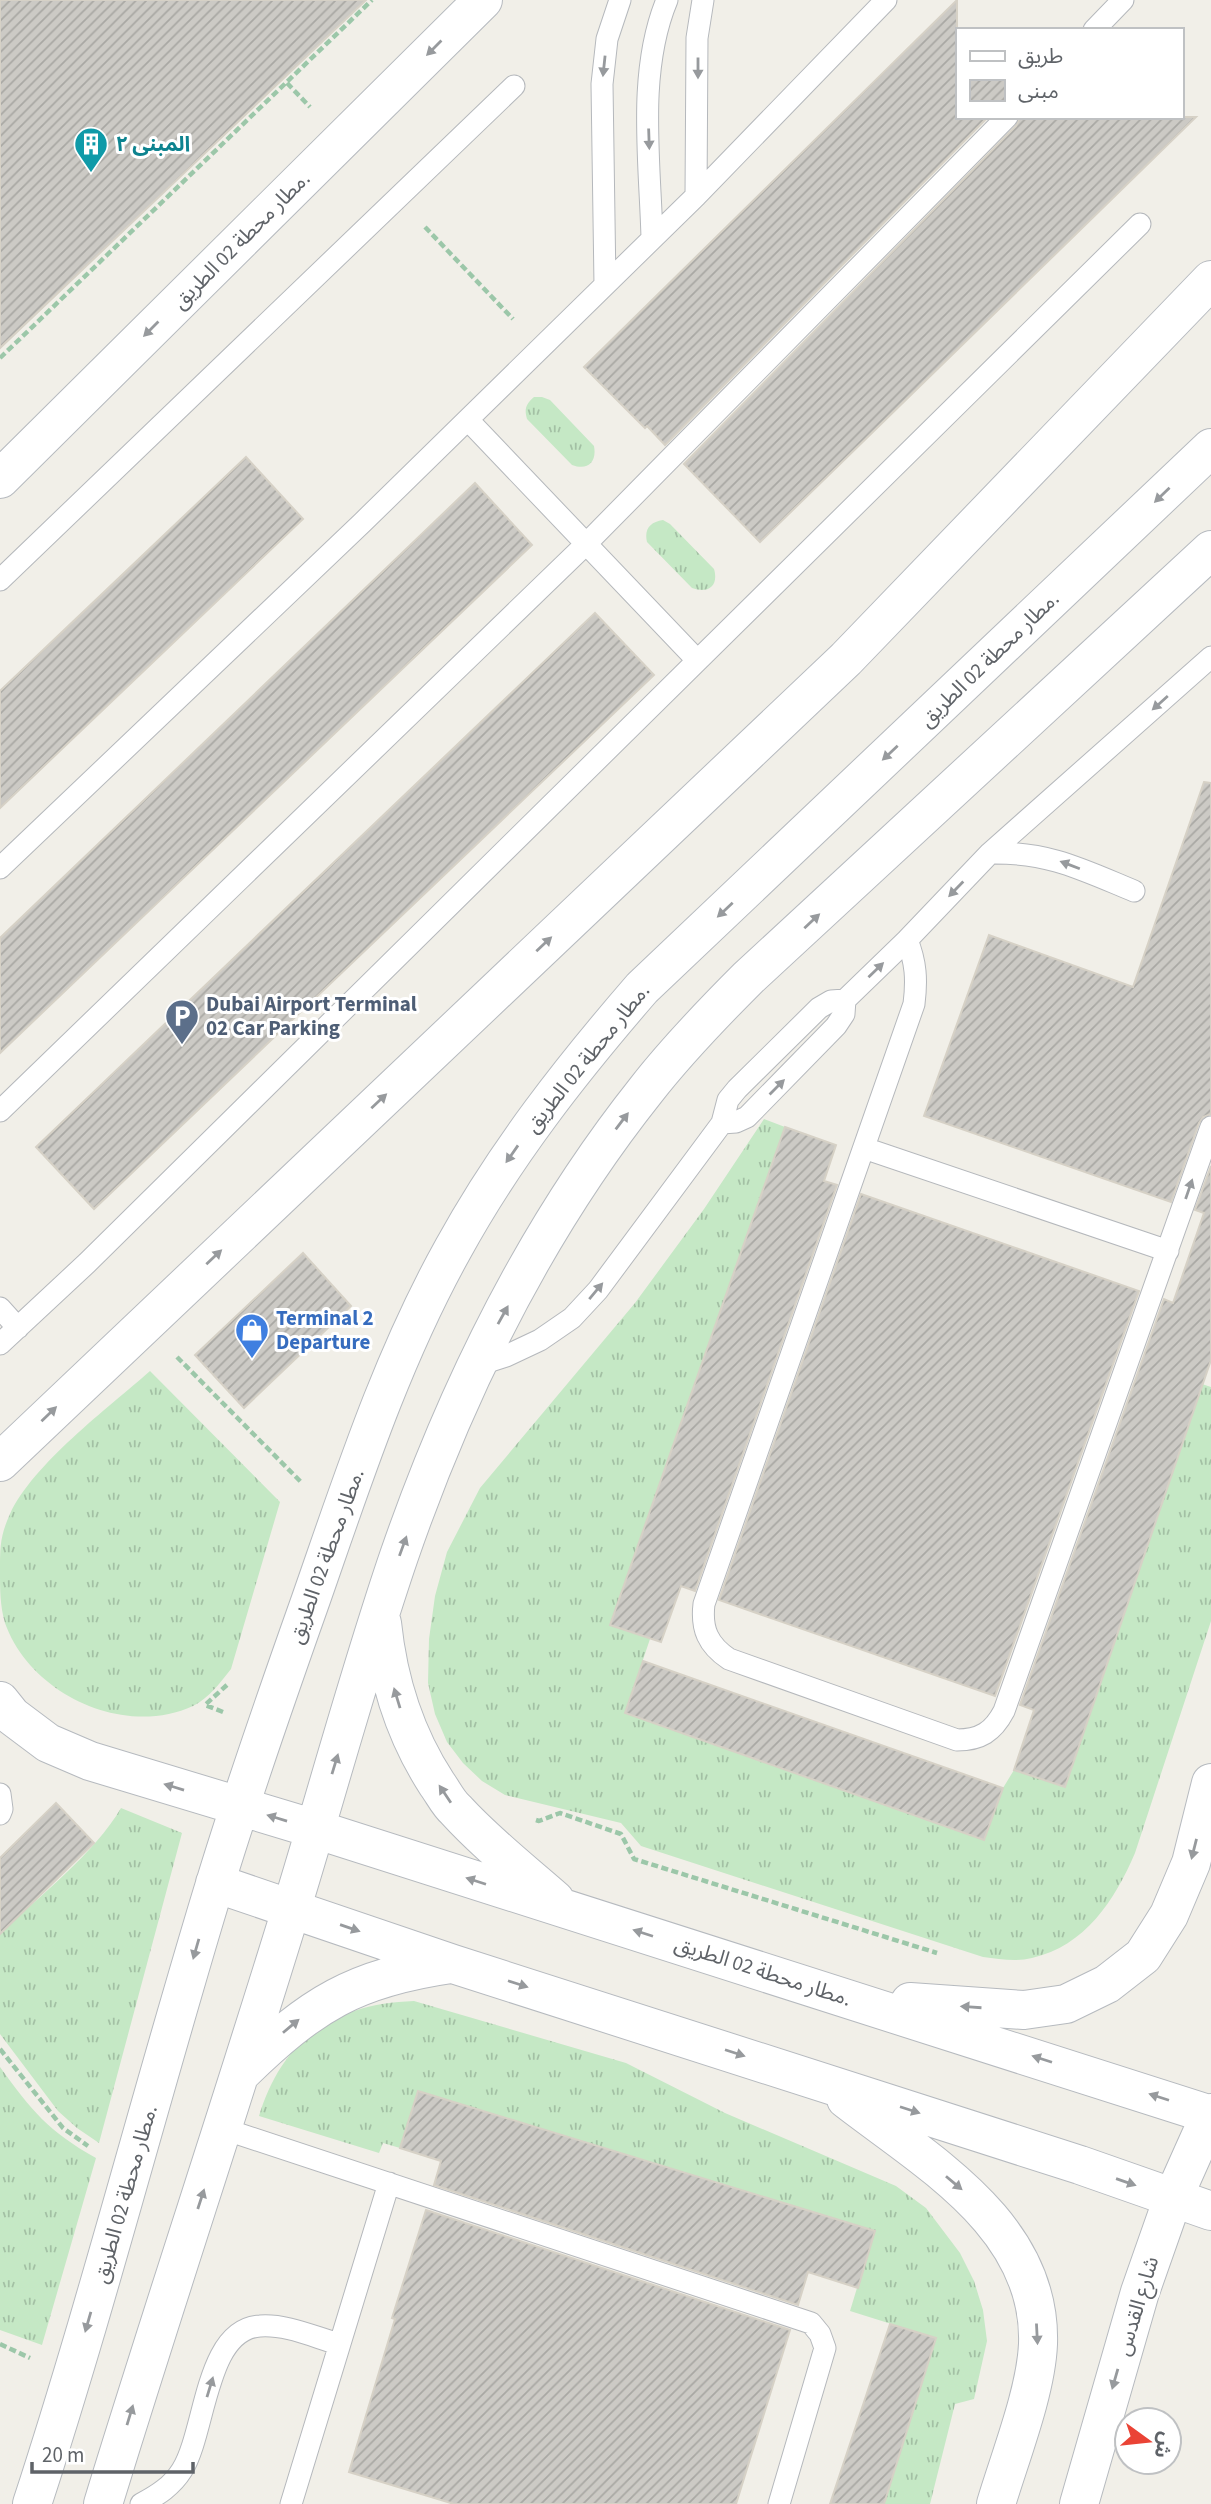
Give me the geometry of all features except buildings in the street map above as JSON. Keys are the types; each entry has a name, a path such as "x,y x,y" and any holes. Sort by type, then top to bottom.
{"street":[{"name":"مطار محطة 02 الطريق.","path":"0,479 483,0"},
{"path":"0,1462 846,659 1211,280"},
{"name":"مطار محطة 02 الطريق.","path":"32,2504 74,2373 133,2162 240,1806 371,1429 412,1327 453,1249 498,1174 549,1101 642,988 1211,448"},
{"path":"103,2504 241,2073 381,1610 453,1417 497,1325 574,1191 602,1148 695,1032 748,978 1211,550"},
{"path":"381,1610 385,1650 394,1688 422,1761 454,1809 565,1909"},
{"name":"مطار محطة 02 الطريق.","path":"0,1701 12,1716 48,1743 90,1761 315,1829 1211,2114"},
{"path":"848,1998 1024,2010 1066,2004 1107,1984 1143,1956 1170,1915 1191,1863 1211,1783"},
{"path":"215,1883 453,1964 822,2081 1211,2211"},
{"path":"241,2073 297,2021 328,2000 378,1979 410,1970 453,1964"},
{"path":"822,2081 954,2182 983,2208 1004,2234 1023,2268 1035,2308 1038,2344 1032,2382 996,2504"},
{"name":"شارع القدس","path":"1079,2504 1140,2292 1173,2198 1211,2114"}],"lane":[{"path":"605,285 602,84 607,39 620,0"},
{"path":"652,238 648,99 655,36 667,0"},
{"path":"696,195 697,38 703,0"},
{"path":"0,868 468,420 696,195 886,0"},
{"path":"1096,28 1123,0"},
{"path":"0,580 514,86"},
{"path":"0,1111 586,544 1005,119"},
{"path":"0,1344 87,1263 1140,224"},
{"path":"468,420 697,660"},
{"path":"478,1365 506,1356 540,1340 572,1318 598,1290 722,1124 747,1117 827,1037 844,1014 845,1000 990,853 1211,657"},
{"path":"990,853 1050,858 1134,891"},
{"path":"907,940 915,960 917,982 914,1004 704,1604 702,1620 707,1637 716,1650 729,1659 957,1740 972,1740 996,1725 1004,1711 1211,1127"},
{"path":"864,1148 1168,1251"},
{"path":"0,1308 18,1328"},
{"path":"0,1794 0,1814"},
{"path":"223,2129 811,2323 820,2334 825,2348 779,2504"},
{"path":"291,2504 388,2183"},
{"path":"141,2504 172,2483 184,2467 217,2365 225,2346 239,2332 258,2326 278,2327 339,2344"}],"path":[{"path":"0,358 372,0"},
{"path":"144,1323 302,1483"},
{"path":"528,1818 539,1821 560,1813 621,1834 634,1859 937,1953"},
{"path":"0,2049 63,2128 95,2151 133,2162"}],"green space":[{"path":"534,397 550,400 594,446 594,457 590,464 583,467 572,465 527,419 526,407"},
{"path":"663,520 714,569 715,580 711,587 703,590 692,588 647,542 646,533 649,527"},
{"path":"764,1119 785,1127 611,1624 650,1639 625,1713 984,1840 1003,1788 1014,1770 1064,1787 1202,1384 1211,1387 1211,1621 1127,1871 1096,1919 1068,1943 1051,1952 1020,1960 983,1957 641,1846 621,1823 505,1795 482,1781 463,1763 447,1742 435,1714 428,1683 429,1639 435,1596 447,1552 480,1488 635,1303 704,1209"},
{"path":"150,1371 280,1502 231,1669 199,1703 166,1715 138,1717 110,1713 82,1703 57,1689 35,1670 17,1648 5,1623 0,1555 2,1535 10,1514 36,1476 73,1438"},
{"path":"121,1808 182,1833 99,2143 58,2111 0,2034 0,1934 81,1858"},
{"path":"414,2001 626,2063 725,2113 896,2186 926,2208 960,2253 974,2281 983,2310 987,2341 974,2399 955,2404 930,2504 884,2504 936,2338 850,2311 874,2232 418,2092 400,2148 383,2143 379,2153 259,2116 269,2089 282,2066 297,2046 316,2030 359,2009"},
{"path":"0,2067 42,2119 65,2139 96,2158 42,2345 0,2330"}],"place":[{"name":"المبنى ٢","path":"91,174"},
{"name":"Dubai Airport Terminal 02 Car Parking","path":"182,1046"},
{"name":"Terminal 2 Departure","path":"252,1360"}]}
